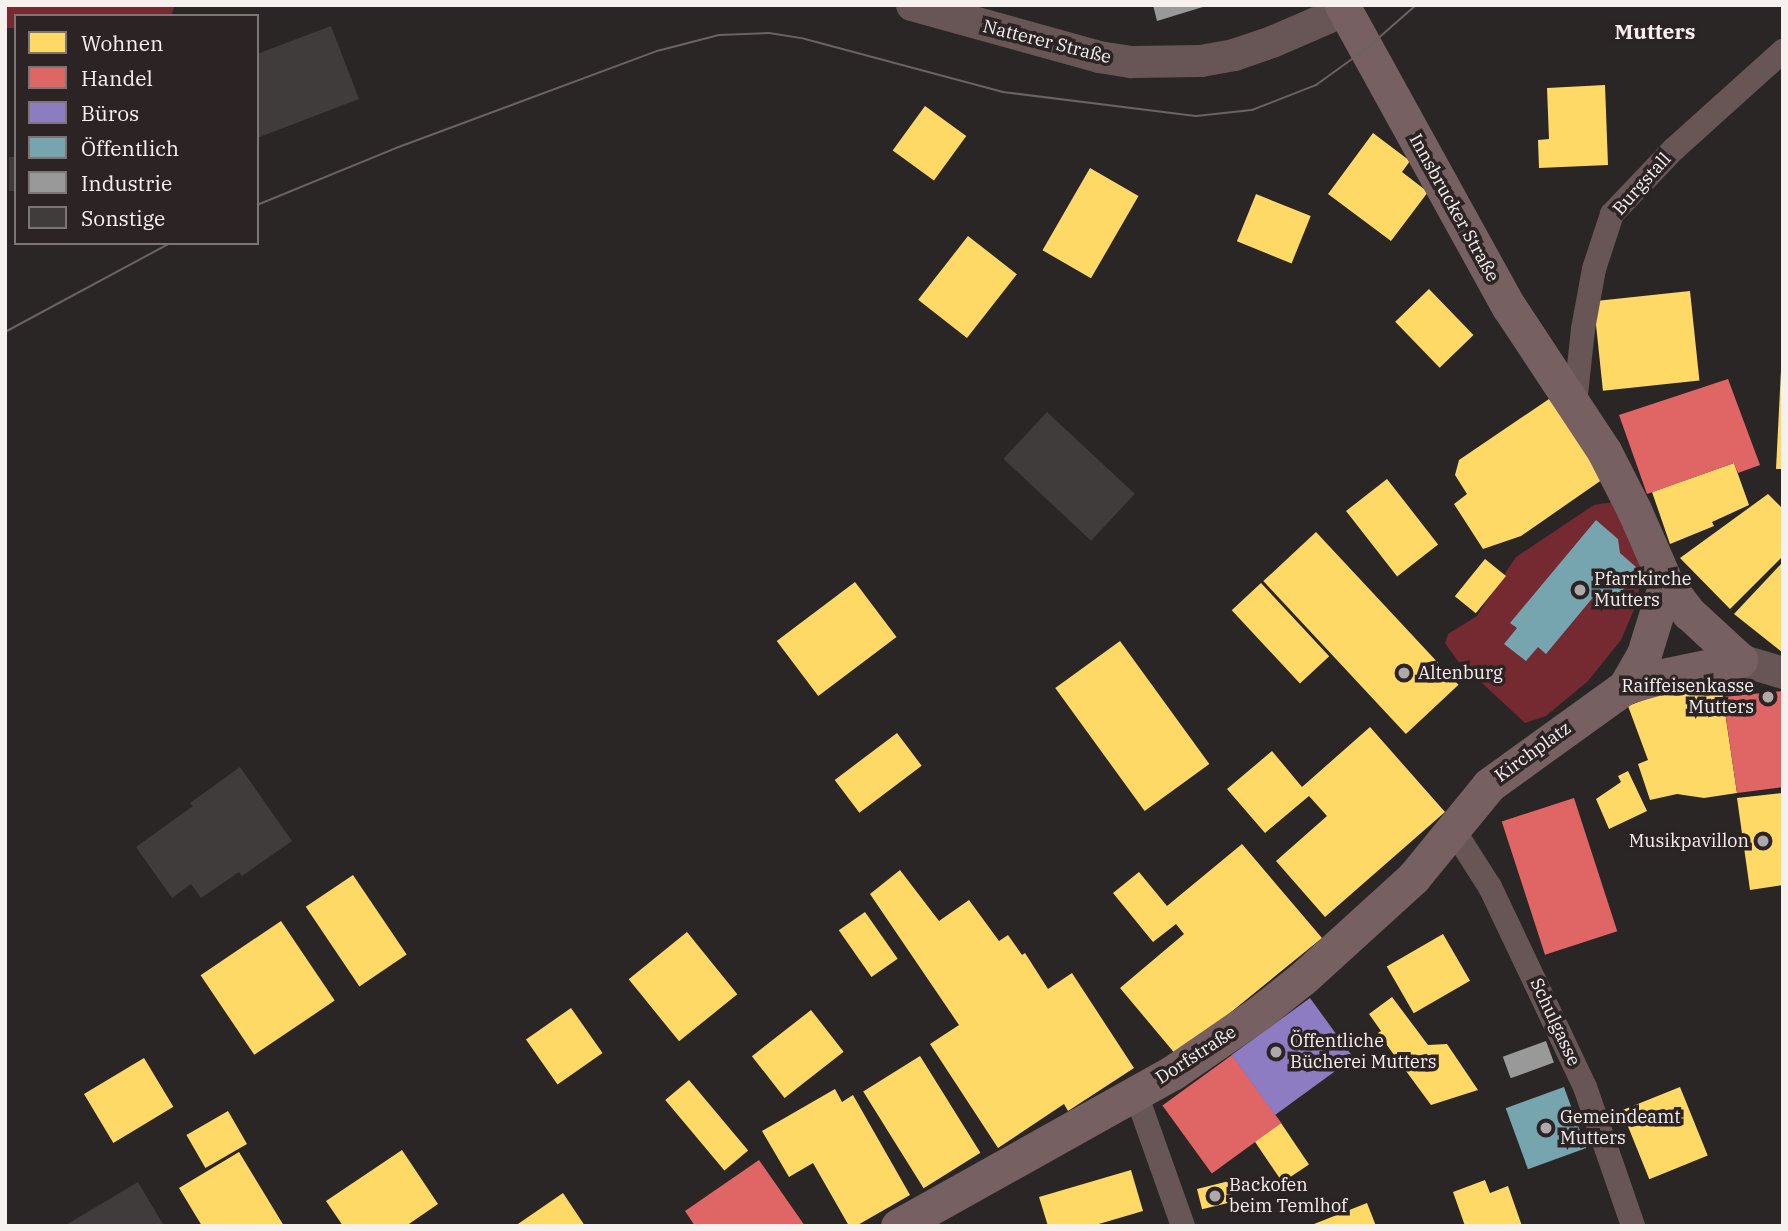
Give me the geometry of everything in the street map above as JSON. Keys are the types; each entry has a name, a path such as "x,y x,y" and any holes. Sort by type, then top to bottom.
{"main road":[{"name":"Innsbrucker Straße","path":"1343,8 1509,307 1575,404"},
{"name":"Kirchplatz","path":"1575,404 1620,481 1666,583 1689,613 1740,660"},
{"name":"Kirchplatz","path":"1625,687 1644,654 1666,583"},
{"name":"Kirchplatz","path":"1453,829 1477,797 1498,777 1625,687 1702,666 1740,660"},
{"name":"Dorfstraße","path":"898,1226 1136,1094 1217,1043 1303,978 1406,885 1453,829"}],"street":[{"name":"Natterer Straße","path":"912,5 1086,54 1132,62 1201,61 1234,55 1272,43 1343,8"},
{"name":"Burgstall","path":"1575,404 1583,328 1594,269 1612,214 1674,149 1783,51"},
{"name":"Kirchplatz","path":"1740,660 1783,673"},
{"name":"Schulgasse","path":"1453,829 1490,887 1585,1087 1633,1226"},
{"path":"1136,1094 1183,1226"}],"shaded area":[{"path":"5,5 175,5 172,14 14,14 14,28 5,28"},
{"path":"1613,502 1641,564 1638,600 1621,640 1588,681 1546,716 1525,723 1457,660 1445,643 1448,634 1477,616 1516,557 1594,505"}],"building: Wohnen":[{"path":"1605,85 1608,165 1539,168 1538,140 1549,139 1547,88"},
{"path":"925,106 966,136 934,180 893,150"},
{"path":"1373,133 1410,161 1402,172 1428,192 1391,241 1328,194"},
{"path":"1090,168 1138,196 1091,278 1042,250"},
{"path":"1256,194 1311,216 1292,263 1237,241"},
{"path":"968,236 1017,274 967,338 918,300"},
{"path":"1429,289 1473,335 1440,368 1395,322"},
{"path":"1690,291 1699,381 1603,391 1594,301"},
{"path":"1781,370 1783,469 1776,469"},
{"path":"1549,399 1606,477 1521,536 1483,549 1454,504 1467,494 1455,475 1459,460"},
{"path":"1734,463 1749,505 1712,522 1714,526 1670,544 1652,492"},
{"path":"1387,479 1438,544 1397,576 1346,511"},
{"path":"1768,494 1783,509 1783,556 1730,609 1680,558"},
{"path":"1316,532 1459,685 1406,734 1263,581"},
{"path":"1485,559 1506,576 1476,613 1455,596"},
{"path":"1781,564 1783,565 1783,653 1734,614"},
{"path":"855,582 897,637 818,696 777,641"},
{"path":"1261,583 1329,656 1300,683 1232,610"},
{"path":"1120,641 1209,764 1145,811 1055,688"},
{"path":"1719,671 1737,793 1704,798 1677,794 1650,800 1638,764 1648,760 1628,706"},
{"path":"1370,727 1445,812 1325,917 1276,861 1327,816 1309,796 1265,833 1227,789 1272,751 1302,787"},
{"path":"897,733 922,766 859,813 835,780"},
{"path":"1628,771 1647,811 1609,829 1596,799 1621,782 1618,776"},
{"name":"Musikpavillon","path":"1783,793 1783,885 1750,890 1737,798"},
{"path":"1242,844 1322,938 1177,1056 1120,988 1184,934 1176,924 1153,942 1113,893 1139,872 1167,906"},
{"path":"900,870 939,921 969,900 999,941 1008,935 1022,955 1025,953 1048,989 1072,973 1134,1068 1068,1111 1064,1104 998,1148 930,1044 959,1025 870,894"},
{"path":"353,875 407,955 359,986 306,907"},
{"path":"865,912 898,959 871,977 839,930"},
{"path":"281,921 335,1001 254,1055 201,975"},
{"path":"687,932 737,994 679,1041 629,979"},
{"path":"1443,934 1470,981 1414,1013 1387,966"},
{"path":"1392,997 1428,1045 1447,1044 1478,1090 1431,1105 1378,1033 1381,1031 1369,1014"},
{"path":"571,1008 603,1053 557,1085 526,1040"},
{"path":"811,1010 844,1052 785,1098 752,1056"},
{"path":"920,1056 980,1153 924,1188 863,1092"},
{"path":"144,1058 173,1107 113,1143 84,1094"},
{"path":"689,1080 748,1150 724,1170 665,1100"},
{"path":"1680,1087 1708,1156 1649,1179 1622,1111"},
{"path":"835,1089 842,1102 853,1095 910,1195 856,1226 849,1226 813,1163 789,1177 762,1131"},
{"path":"228,1111 247,1144 205,1168 186,1135"},
{"path":"1281,1123 1309,1164 1282,1182 1254,1141"},
{"path":"402,1150 438,1204 406,1226 343,1226 326,1201"},
{"path":"239,1152 284,1226 202,1226 179,1188"},
{"path":"1131,1170 1143,1211 1092,1226 1048,1226 1039,1197"},
{"path":"1485,1180 1490,1193 1508,1186 1522,1226 1465,1226 1453,1192"},
{"name":"Backofen beim Temlhof","path":"1229,1181 1234,1201 1202,1209 1197,1189"},
{"path":"563,1193 585,1226 515,1226"},
{"path":"1367,1203 1376,1226 1309,1226"}],"building: Handel":[{"path":"1728,379 1760,465 1738,473 1734,463 1647,494 1619,415"},
{"path":"1783,691 1783,787 1737,793 1723,697"},
{"path":"1574,798 1617,931 1545,955 1502,821"},
{"path":"1232,1055 1281,1123 1212,1174 1162,1106"},
{"path":"759,1160 805,1226 695,1226 685,1211"}],"building: Büros":[{"path":"1310,998 1353,1058 1275,1115 1232,1055"}],"building: Öffentlich":[{"name":"Pfarrkirche Mutters","path":"1596,520 1618,539 1620,553 1636,567 1624,582 1627,585 1608,606 1595,595 1546,654 1538,647 1526,661 1504,644 1517,628 1510,623"},
{"name":"Gemeindeamt Mutters","path":"1564,1087 1586,1148 1528,1169 1506,1108"}],"building: Industrie":[{"path":"1153,5 1206,5 1206,6 1157,21"},
{"path":"1546,1041 1554,1063 1511,1078 1503,1057"}],"building: Sonstige":[{"path":"331,26 359,99 259,137 259,53"},
{"path":"9,157 14,157 14,191 9,191"},
{"path":"1047,412 1135,494 1091,541 1003,459"},
{"path":"240,767 292,841 242,876 239,872 201,898 191,884 172,898 136,847 193,806 190,803"},
{"path":"138,1182 164,1226 64,1226"}],"tram line":[{"path":"259,204 396,148 657,51 719,35 769,33 805,39 1003,92 1196,116 1252,110 1316,85 1366,49 1416,5"},
{"path":"5,332 166,245"}],"place":[{"name":"Pfarrkirche Mutters","path":"1580,590"},
{"name":"Altenburg","path":"1404,673"},
{"name":"Raiffeisenkasse Mutters","path":"1768,697"},
{"name":"Musikpavillon","path":"1763,841"},
{"name":"Öffentliche Bücherei Mutters","path":"1276,1052"},
{"name":"Gemeindeamt Mutters","path":"1546,1128"},
{"name":"Backofen beim Temlhof","path":"1215,1196"}],"district":[{"name":"Mutters","path":"1655,31"}]}
